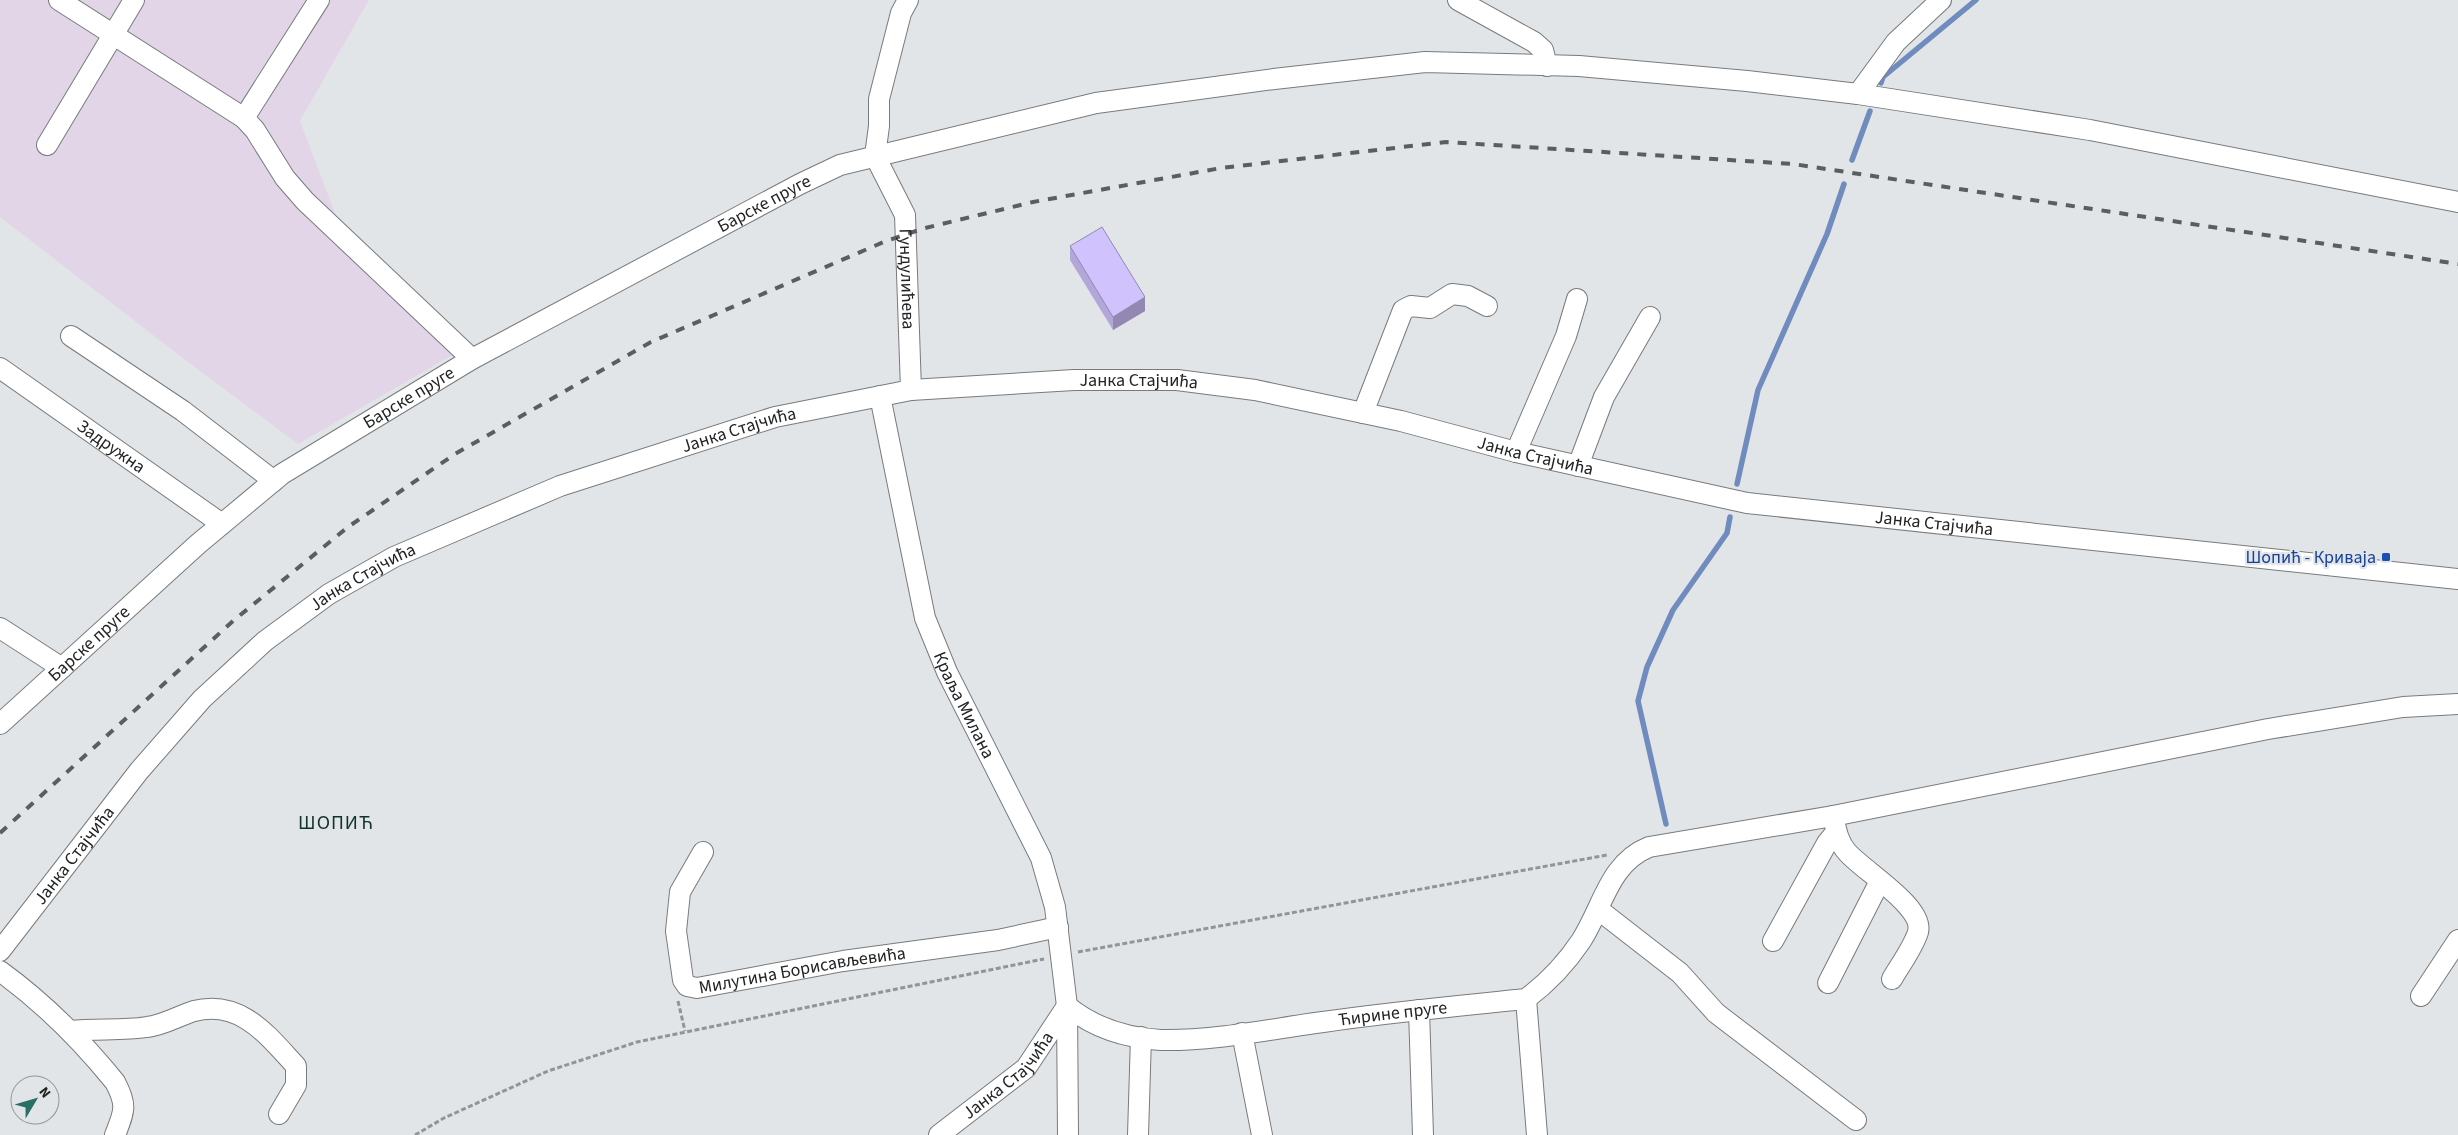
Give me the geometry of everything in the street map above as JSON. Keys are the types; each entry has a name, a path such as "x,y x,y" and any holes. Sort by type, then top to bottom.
{"street":[{"path":"58,0 244,118 255,130 285,178 305,201 472,359"},
{"path":"47,145 134,0"},
{"path":"244,118 319,0"},
{"path":"875,156 879,126 879,99 901,13 908,0"},
{"path":"1458,0 1534,42 1543,50 1547,66"},
{"path":"1858,94 1896,42 1941,0"},
{"name":"Барске пруге","path":"0,724 222,524 274,481 472,359 800,184 840,165 961,138 1096,103 1264,80 1425,62 1579,66 1747,81 1858,94 2090,130 2458,202"},
{"name":"Гундулићева","path":"875,156 905,216 911,390"},
{"path":"1363,413 1402,310 1411,306 1420,309 1430,308 1452,294 1468,296 1487,306"},
{"path":"1516,452 1566,336 1577,299"},
{"path":"1578,466 1604,397 1650,316"},
{"path":"71,336 183,412 274,481"},
{"name":"Задружна","path":"0,368 222,524"},
{"name":"Јанка Стајчића","path":"0,951 139,771 202,699 264,641 329,594 394,557 560,486 775,417 911,390 1074,380 1177,380 1256,390 1401,421 1516,452 1747,503 2458,579"},
{"name":"Краља Милана","path":"880,396 925,618 947,672 1041,858 1055,907 1067,1006 1068,1135"},
{"path":"0,628 62,668"},
{"path":"1537,1135 1526,999 1540,988 1580,942 1599,910 1621,865 1634,853 1649,847 1835,824 2268,729 2403,707 2458,704"},
{"path":"1835,824 1847,852 1911,909 1918,921 1918,933 1892,979"},
{"path":"1773,941 1827,843 1835,824"},
{"name":"Милутина Борисављевића","path":"703,852 680,892 676,931 684,980 688,986 697,988 843,961 998,940 1058,927"},
{"path":"1828,983 1880,881"},
{"path":"1599,910 1680,973 1716,1013 1856,1120"},
{"path":"2421,996 2458,940"},
{"path":"0,971 45,1007 70,1031 120,1091 123,1101 123,1120 115,1135"},
{"name":"Ћирине пруге","path":"1067,1006 1084,1020 1126,1035 1161,1040 1242,1033 1419,1010 1526,999"},
{"name":"Јанка Стајчића","path":"939,1135 1026,1068 1067,1006"},
{"path":"70,1031 148,1027 185,1014 209,1009 243,1016 259,1027 296,1066 298,1080 296,1086 279,1114"},
{"path":"1419,1010 1423,1135"},
{"path":"1242,1033 1262,1135"},
{"path":"1138,1135 1141,1037"}],"path":[{"path":"415,1135 444,1118 548,1071 637,1042 1061,956 1610,854"},
{"path":"685,1031 677,1006 678,994 688,986"}],"shaded area":[{"path":"0,0 369,0 300,121 337,218 456,353 298,444 0,217"}],"building":[{"path":"1102,227 1145,297 1113,317 1070,246"}],"waterway":[{"path":"1881,83 1883,77 1976,0"},
{"path":"1852,160 1870,111"},
{"path":"1737,484 1758,390 1827,234 1844,184"},
{"path":"1666,824 1638,701 1647,667 1673,610 1727,533 1730,517"}],"railway":[{"path":"0,833 233,621 348,527 455,454 651,342 886,241 925,228 1033,202 1221,168 1446,142 1793,164 2458,264"}],"place":[{"name":"Шопић - Криваја","path":"2386,557"}],"district":[{"name":"ШОПИЋ","path":"336,823"}]}
